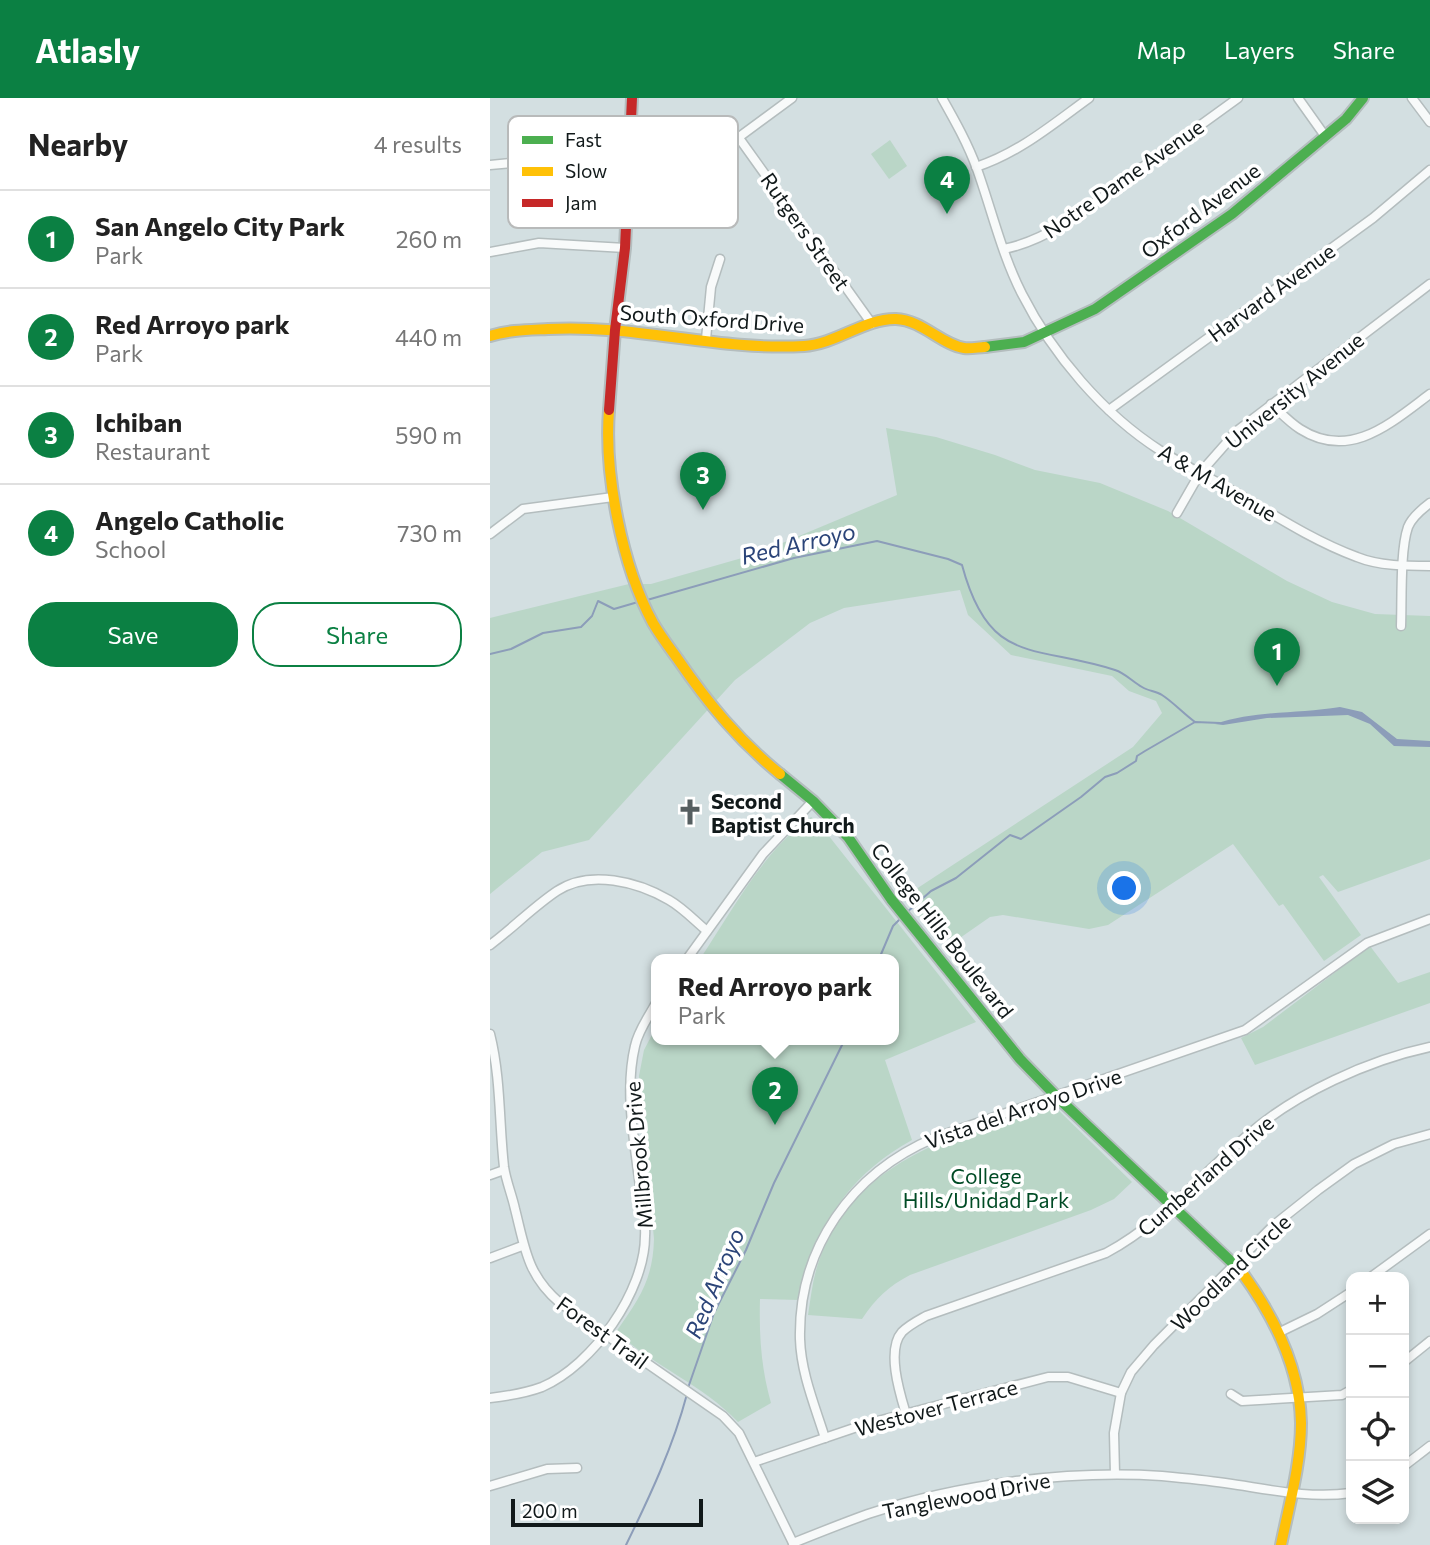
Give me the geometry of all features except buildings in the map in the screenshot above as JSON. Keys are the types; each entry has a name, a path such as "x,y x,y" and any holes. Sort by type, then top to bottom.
{"street":[{"name":"College Hills Boulevard","path":"631,116 632,98"},
{"path":"739,138 792,98"},
{"name":"A & M Avenue","path":"942,98 976,167 1021,293 1044,332 1069,366 1109,410 1160,450 1288,523 1358,558 1403,566 1430,566"},
{"path":"976,167 999,160 1023,146 1089,98"},
{"name":"Notre Dame Avenue","path":"1004,248 1021,245 1041,236 1081,213 1238,98"},
{"path":"1298,98 1325,136"},
{"name":"Oxford Avenue","path":"1044,332 1095,309 1232,214 1346,119 1363,98"},
{"path":"1412,98 1430,122"},
{"name":"Rutgers Street","path":"739,138 872,324"},
{"path":"490,165 508,163"},
{"name":"Harvard Avenue","path":"1109,410 1373,218 1430,170"},
{"name":"College Hills Boulevard","path":"626,228 608,422 613,497 636,581 653,623 710,706 760,758 813,801 848,837 891,899 1020,1059 1237,1265 1260,1295 1280,1332 1292,1363 1299,1399 1299,1448 1281,1545"},
{"path":"490,252 539,243 625,248"},
{"path":"706,338 711,287 720,259"},
{"name":"University Avenue","path":"1177,513 1199,473 1237,430 1430,284"},
{"name":"South Oxford Drive","path":"490,336 507,331 536,329 615,330 774,346 808,346 895,319 916,324 962,348 1024,342 1044,332"},
{"path":"1271,404 1301,429 1331,441 1355,441 1388,425 1430,394"},
{"path":"490,534 523,509 613,497"},
{"path":"1401,626 1403,566 1408,526 1430,503"},
{"path":"691,954 763,854 813,801"},
{"path":"490,945 559,889 581,882 601,880 630,883 670,901 707,931"},
{"name":"Vista del Arroyo Drive","path":"825,1438 806,1377 800,1340 802,1304 813,1261 832,1221 858,1187 891,1160 911,1148 1245,1030 1367,943 1430,919"},
{"name":"Millbrook Drive","path":"490,1398 543,1386 587,1354 606,1334 628,1299 641,1267 646,1236 631,1099 631,1071 635,1043 651,1013"},
{"name":"Forest Trail","path":"490,1034 496,1065 504,1170 523,1246 533,1270 546,1291 723,1416 739,1433 794,1544"},
{"name":"Cumberland Drive","path":"906,1414 898,1386 896,1352 900,1334 911,1325 926,1317 1106,1253 1132,1239 1173,1206 1250,1133 1283,1108 1363,1068 1406,1052 1430,1047"},
{"name":"Woodland Circle","path":"1115,1474 1114,1433 1121,1393 1131,1372 1154,1345 1274,1226 1354,1164 1394,1144 1430,1134"},
{"path":"490,1174 504,1170"},
{"path":"1378,1272 1430,1234"},
{"path":"490,1258 523,1246"},
{"path":"1280,1332 1317,1314 1346,1295"},
{"path":"1409,1358 1430,1342"},
{"name":"Westover Terrace","path":"754,1462 906,1414 1048,1377 1068,1377 1121,1393"},
{"path":"1231,1394 1242,1401 1299,1399 1346,1393"},
{"path":"1409,1462 1430,1446"},
{"path":"490,1486 547,1469 577,1468"},
{"name":"Tanglewood Drive","path":"794,1544 869,1514 936,1496 1064,1475 1115,1474 1224,1482 1290,1494 1327,1496 1346,1494"}],"green space":[{"path":"890,140 907,166 889,179 871,154"},
{"path":"886,428 936,437 1035,470 1100,483 1168,511 1287,581 1332,602 1375,614 1430,616 1430,859 1338,892 1323,875 1319,877 1361,935 1324,961 1283,904 1279,906 1233,844 1108,925 1089,929 1003,915 990,917 957,940 933,935 907,895 1133,747 1162,713 1156,701 1129,691 1112,676 1011,655 968,615 960,590 844,608 810,623 735,680 589,840 542,852 490,894 490,618 629,584 651,584 756,554 897,495"},
{"path":"811,817 817,821 976,1022 885,1060 912,1140 869,1170 837,1206 814,1250 799,1300 760,1299 761,1351 771,1403 738,1422 710,1397 616,1332 648,1278 653,1253 654,1239 639,1076 644,1050 651,1037 651,1045 899,1045 899,954 703,954 763,864"},
{"path":"1370,946 1398,983 1430,972 1430,1003 1255,1065 1241,1038 1263,1027"},
{"name":"College Hills/Unidad Park","path":"1051,1103 1132,1182 1114,1199 1091,1210 910,1275 883,1293 862,1319 808,1315 820,1258 838,1223 860,1195 886,1172 948,1139"}],"water":[{"path":"1340,707 1362,712 1397,739 1430,741 1430,747 1394,746 1370,724 1348,715 1267,718 1215,724 1246,716"}],"waterway":[{"name":"Red Arroyo","path":"647,600 794,558 877,541 962,565 973,597 986,620 1001,636 1018,646 1119,671 1144,688 1162,695 1195,722"},
{"name":"Red Arroyo","path":"490,654 511,649 543,633 581,627 592,616 598,601 614,609 638,602"},
{"name":"Red Arroyo","path":"906,913 931,891 956,878 1010,835 1021,839 1105,777 1136,761 1137,756 1145,751 1195,722 1220,723"},
{"name":"Red Arroyo","path":"881,954 893,926 900,919"},
{"name":"Red Arroyo","path":"688,1388 714,1313 842,1045"},
{"name":"Red Arroyo","path":"626,1545 668,1452 687,1394"}],"traffic: fast":[{"path":"985,347 1024,342 1095,309 1232,214 1346,119 1363,98"},
{"path":"780,774 813,801 848,837 891,899 1020,1059 1241,1271"}],"traffic: slow":[{"path":"490,336 519,331 580,328 740,345 804,346 828,341 873,323 896,319 914,324 956,346 985,347"},
{"path":"609,410 609,462 618,519 632,575 642,600 653,623 712,705 737,734 780,774"},
{"path":"1241,1271 1264,1306 1283,1343 1296,1382 1299,1402 1299,1454 1281,1545"}],"traffic: jam":[{"path":"631,116 632,98"},
{"path":"609,410 626,228"}],"place":[{"name":"Angelo Catholic","path":"947,214"},
{"name":"Ichiban","path":"703,510"},
{"name":"San Angelo City Park","path":"1277,686"},
{"name":"Second Baptist Church","path":"690,812"},
{"name":"Red Arroyo park","path":"775,1125"}]}
